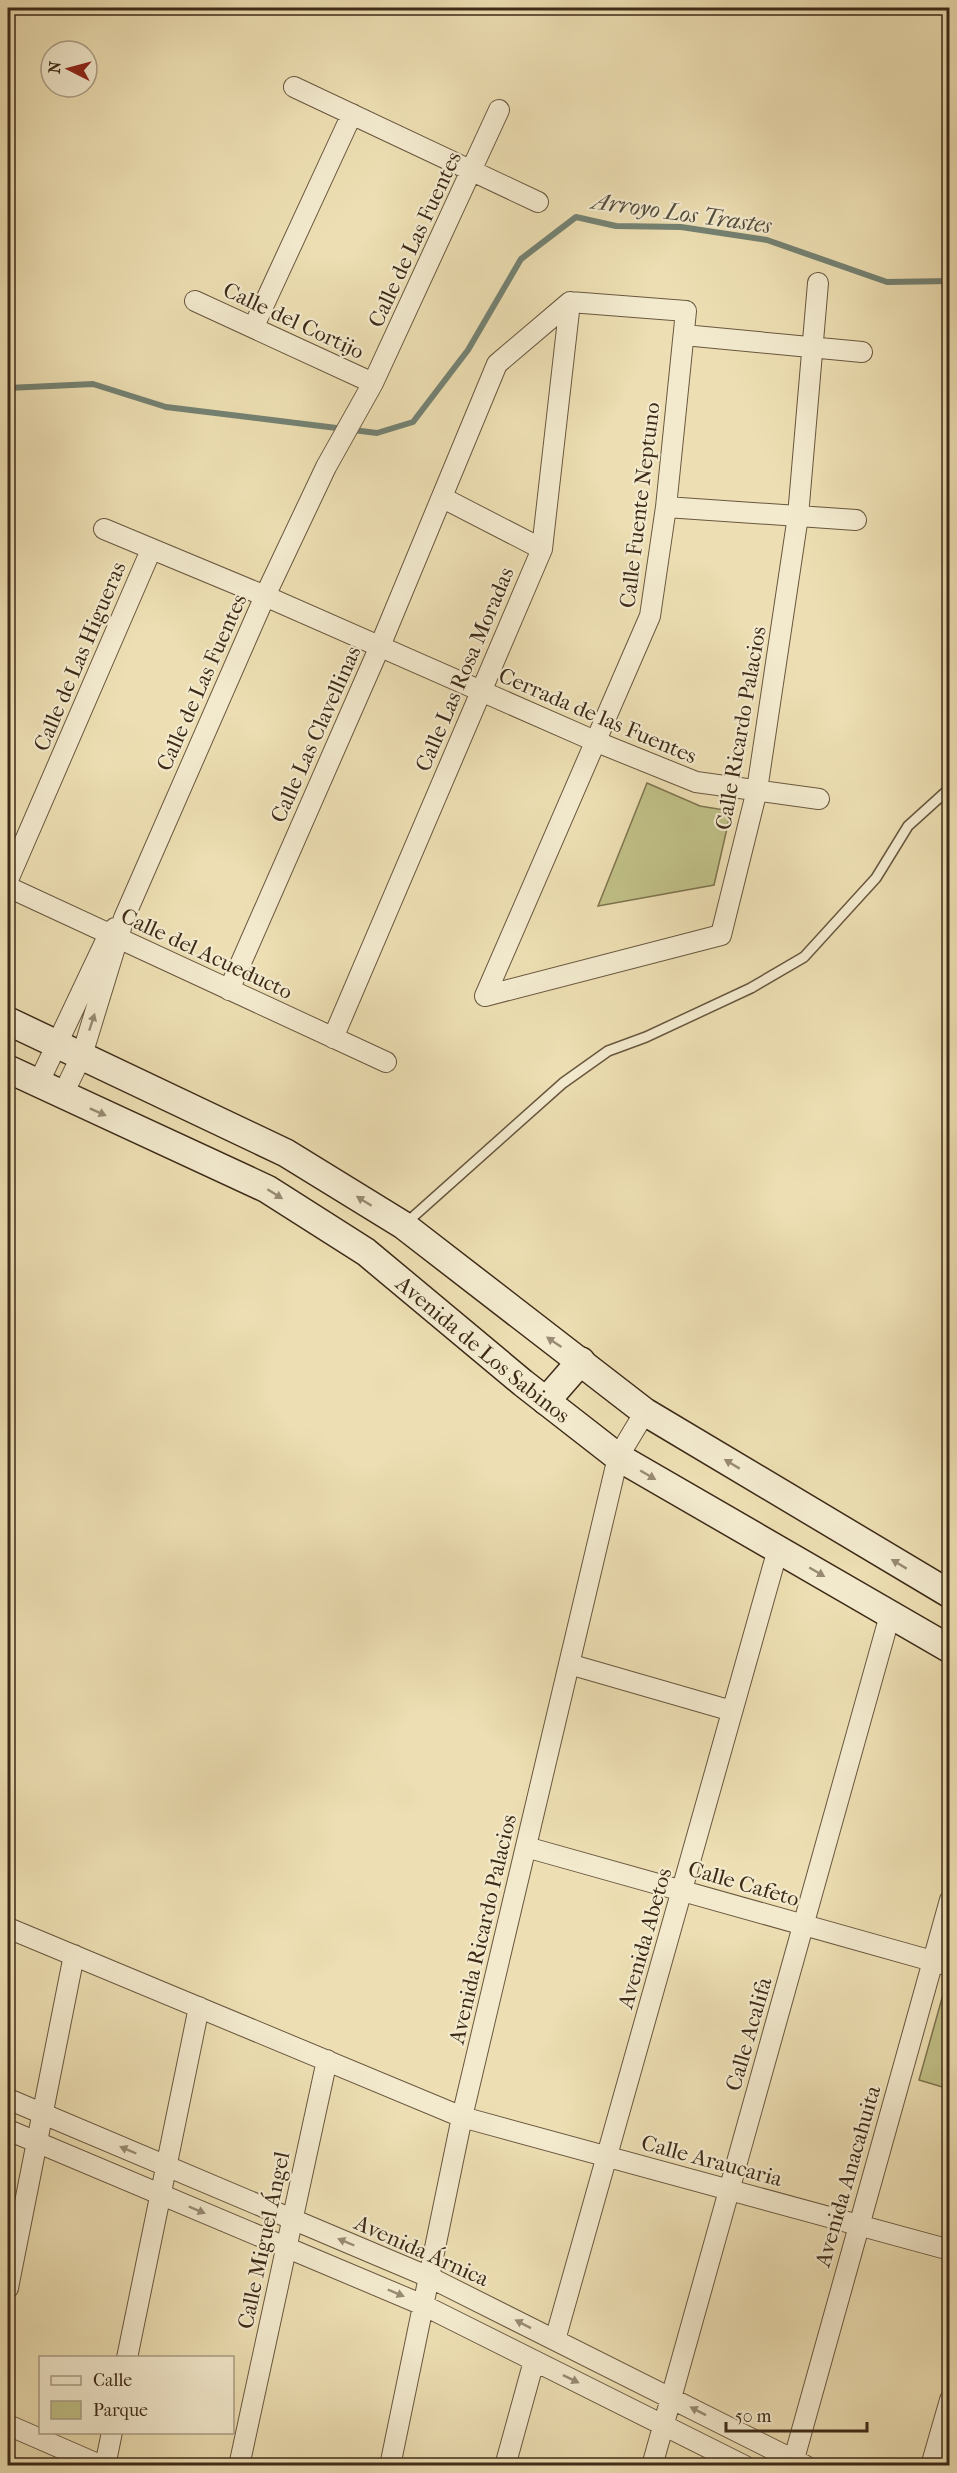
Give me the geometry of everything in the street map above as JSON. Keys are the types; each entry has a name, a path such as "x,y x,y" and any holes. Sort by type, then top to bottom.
{"street":[{"path":"294,87 538,202"},
{"name":"Calle de Las Fuentes","path":"114,936 124,918 265,596 326,467 373,383 473,171 499,110"},
{"path":"254,326 352,114"},
{"name":"Calle Ricardo Palacios","path":"485,996 721,935 757,790 798,516 818,283"},
{"name":"Calle del Cortijo","path":"195,301 254,326 373,383"},
{"name":"Calle Fuente Neptuno","path":"485,996 650,616 666,507 686,311 570,302"},
{"name":"Calle Las Clavellinas","path":"229,990 380,646 497,364 570,302"},
{"name":"Calle Las Rosa Moradas","path":"333,1038 542,549 570,302"},
{"path":"684,335 862,352"},
{"path":"442,498 542,549"},
{"path":"666,507 856,520"},
{"name":"Cerrada de las Fuentes","path":"104,529 265,596 597,742 696,782 819,799"},
{"name":"Calle de Las Higueras","path":"8,880 151,550"},
{"name":"Calle del Acueducto","path":"8,887 386,1062"},
{"path":"38,1084 56,1044 114,936"},
{"path":"62,1096 82,1055 114,936"},
{"name":"Avenida de Los Sabinos","path":"8,1021 286,1153 403,1225 645,1412 950,1594"},
{"name":"Avenida de Los Sabinos","path":"8,1069 267,1189 366,1252 546,1401 618,1457 950,1649"},
{"path":"546,1401 581,1361"},
{"name":"Avenida Ricardo Palacios","path":"390,2466 462,2117 618,1457 645,1412"},
{"name":"Avenida Abetos","path":"555,2340 778,1549"},
{"name":"Calle Acalifa","path":"652,2466 890,1615"},
{"path":"569,1664 732,1711"},
{"name":"Calle Cafeto","path":"525,1847 941,1963"},
{"name":"Avenida Anacahuita","path":"797,2463 858,2225 941,1963 950,1900"},
{"path":"8,1928 462,2117"},
{"path":"8,2288 74,1955"},
{"path":"127,2356 199,2007"},
{"name":"Calle Miguel Ángel","path":"239,2466 327,2060"},
{"name":"Avenida Árnica","path":"8,2099 429,2277 797,2463"},
{"name":"Calle Araucaria","path":"462,2117 950,2250"},
{"path":"8,2130 423,2305 745,2466"},
{"path":"505,2466 534,2361"},
{"path":"931,2466 950,2400"},
{"path":"8,2425 104,2466 112,2434"}],"lane":[{"path":"403,1225 563,1083 608,1051 645,1038 752,988 804,957 876,878 908,826 950,788"}],"green space":[{"path":"647,783 700,806 731,811 714,885 598,906"},
{"path":"946,1984 950,1985 949,2089 919,2080"}],"waterway":[{"name":"Arroyo Los Trastes","path":"8,388 93,384 166,407 377,433 413,422 468,350 521,259 576,217 616,226 681,227 767,240 887,282 950,281"}]}
